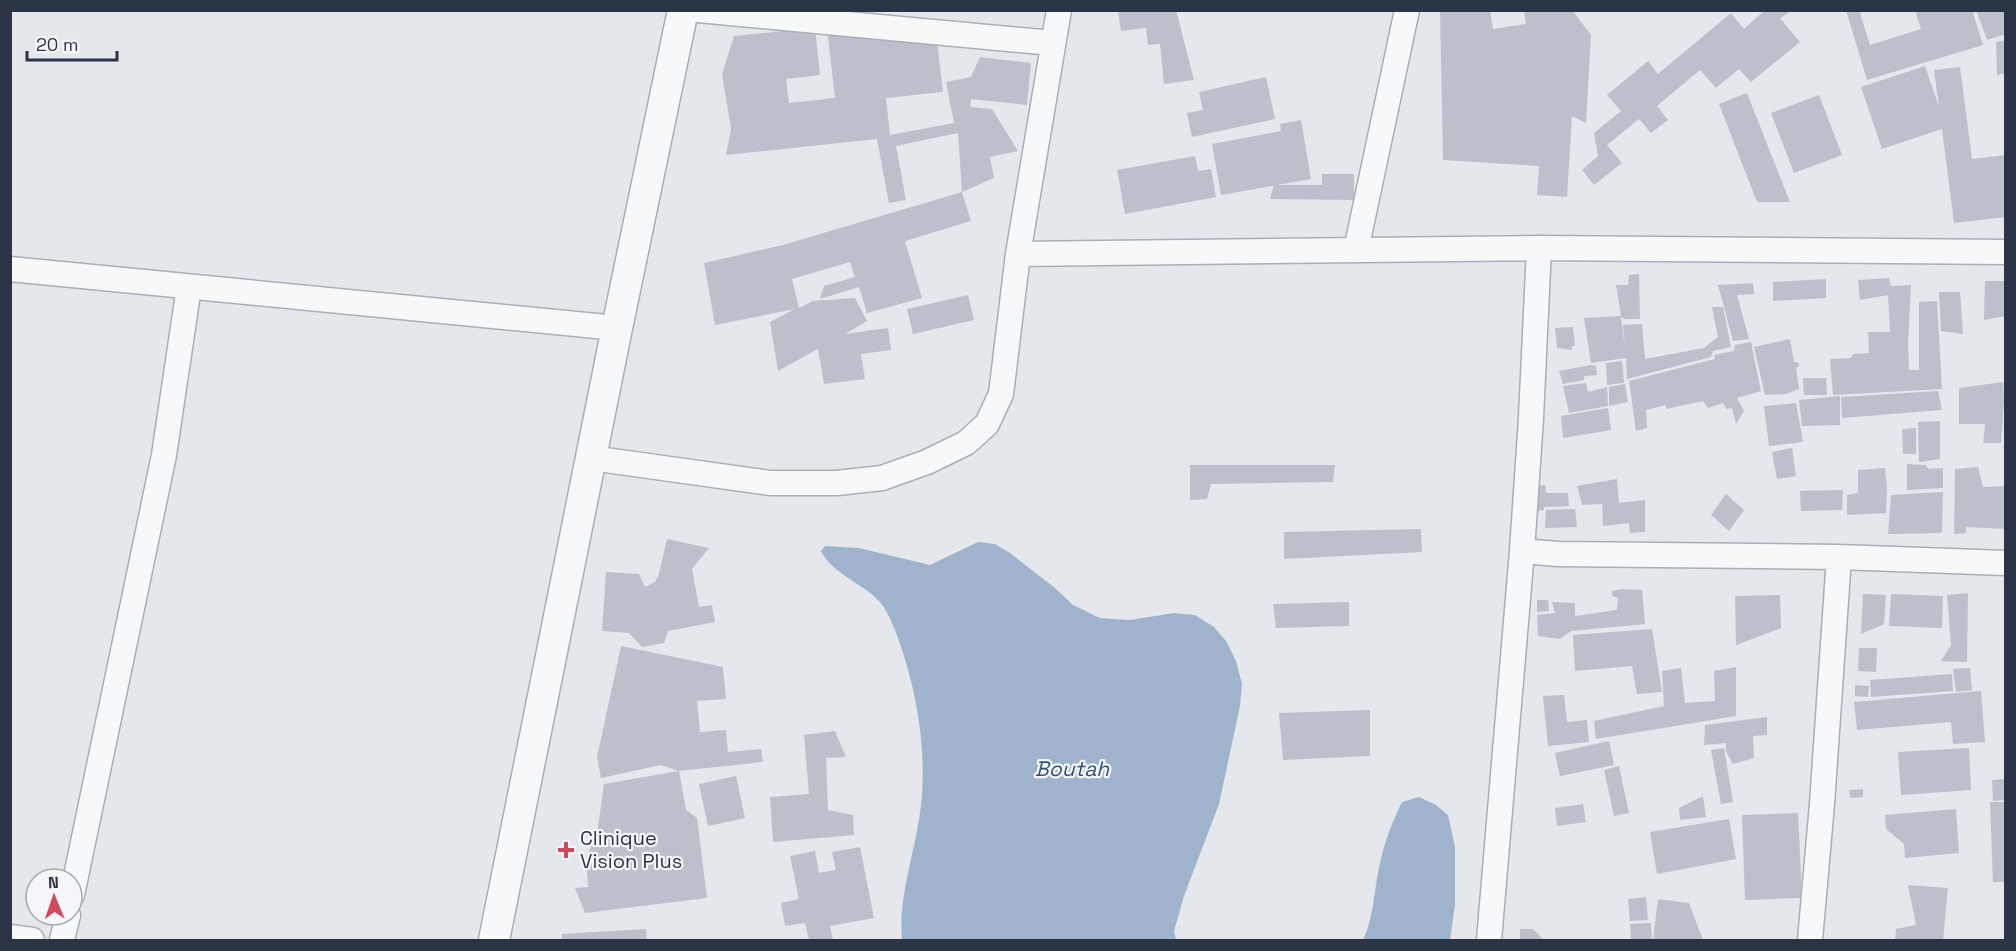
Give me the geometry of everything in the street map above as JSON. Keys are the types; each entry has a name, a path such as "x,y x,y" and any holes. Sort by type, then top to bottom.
{"street":[{"path":"494,940 683,10"},
{"path":"698,10 1052,43"},
{"path":"591,458 781,483 837,483 882,478 927,462 966,443 987,424 1001,394 1004,354 1018,254 1059,10"},
{"path":"1356,250 1407,10"},
{"path":"1018,254 1539,248 2006,252"},
{"path":"1489,940 1522,551 1539,248"},
{"path":"10,268 617,328"},
{"path":"78,867 164,455 189,287"},
{"path":"1522,551 1558,554 1839,557 2006,562"},
{"path":"1810,940 1839,557"},
{"path":"10,937 32,940"}],"water":[{"name":"Boutah","path":"978,542 995,544 1010,553 1073,605 1100,618 1130,620 1174,613 1195,615 1214,627 1226,641 1236,661 1242,684 1240,706 1219,804 1184,896 1174,931 1176,940 902,940 901,923 905,889 919,822 923,784 919,720 915,699 905,658 885,609 873,596 832,566 821,551 825,546 859,548 930,565"},
{"path":"1419,797 1436,805 1448,815 1455,847 1455,905 1450,940 1363,940 1372,912 1382,855 1392,824 1402,802"}],"building":[{"path":"1118,10 1176,10 1194,80 1164,84 1160,44 1148,45 1146,28 1121,31"},
{"path":"1440,10 1490,10 1493,29 1526,24 1524,10 1572,10 1591,35 1586,123 1572,116 1567,197 1537,195 1539,166 1443,160"},
{"path":"1765,10 1793,10 1780,18 1800,42 1751,82 1739,69 1716,88 1700,70 1657,106 1668,120 1651,133 1639,119 1607,145 1622,163 1594,185 1582,170 1598,156 1594,133 1621,111 1607,95 1648,61 1658,74 1731,13 1744,29"},
{"path":"1846,10 1859,10 1870,45 1921,29 1915,10 1972,10 1983,45 1867,80"},
{"path":"1976,10 2006,10 2006,34 1987,40"},
{"path":"935,25 943,92 886,98 890,135 954,123 946,82 971,77 980,57 1031,63 1027,105 971,99 970,107 992,109 1018,151 990,157 994,178 962,192 958,133 896,146 906,200 889,203 877,139 726,155 731,129 722,74 734,36 815,28 820,75 786,79 789,103 835,98 828,36"},
{"path":"2006,40 2006,73 1997,75 1996,42"},
{"path":"1925,66 1939,107 1934,70 1960,67 1972,159 2006,155 2006,217 1954,223 1942,129 1882,149 1861,87"},
{"path":"1266,77 1275,119 1192,137 1187,113 1203,110 1199,92"},
{"path":"1747,93 1790,202 1757,202 1719,104"},
{"path":"1819,95 1842,155 1794,173 1771,113"},
{"path":"1301,120 1311,179 1221,195 1212,144 1281,131 1280,124"},
{"path":"1195,156 1198,171 1211,169 1216,197 1125,214 1117,170"},
{"path":"1322,174 1354,174 1354,200 1270,199 1274,185 1322,185"},
{"path":"962,192 971,221 905,241 922,298 867,313 859,287 820,299 824,286 855,277 850,262 792,279 799,308 813,301 855,298 867,321 845,334 888,328 891,350 861,354 865,379 824,384 818,349 778,371 770,322 795,309 715,325 704,263 783,245"},
{"path":"1639,274 1640,319 1624,319 1621,316 1616,285 1628,285 1629,275"},
{"path":"1889,278 1891,286 1911,285 1909,370 1919,370 1919,302 1937,301 1942,389 1833,395 1830,359 1851,358 1853,354 1869,353 1868,332 1890,332 1888,295 1860,300 1858,280"},
{"path":"1826,279 1826,298 1773,301 1773,282"},
{"path":"1985,281 2004,281 2005,316 1984,320"},
{"path":"1753,283 1754,294 1737,295 1749,339 1733,341 1718,285"},
{"path":"1939,292 1960,292 1963,334 1941,331"},
{"path":"968,295 974,320 913,334 907,309"},
{"path":"1712,307 1723,307 1731,347 1713,351 1711,357 1627,379 1626,358 1591,363 1584,318 1621,316 1625,349 1623,325 1642,324 1645,359 1704,348 1718,337"},
{"path":"1573,327 1575,346 1572,346 1572,350 1557,348 1555,328"},
{"path":"1790,339 1794,362 1798,362 1799,366 1796,368 1799,389 1786,394 1765,395 1754,347"},
{"path":"1751,342 1761,391 1737,398 1744,411 1736,424 1732,408 1726,409 1723,403 1708,408 1703,401 1666,409 1666,405 1646,410 1647,428 1636,431 1629,381 1715,359 1714,355 1734,351 1735,345"},
{"path":"1622,361 1624,383 1607,385 1606,363"},
{"path":"1596,366 1597,375 1584,376 1584,380 1563,384 1559,371"},
{"path":"1803,378 1826,378 1827,395 1804,395"},
{"path":"2003,382 2001,443 1983,443 1985,424 1959,424 1959,388"},
{"path":"1586,383 1588,392 1607,387 1608,406 1569,413 1563,386"},
{"path":"1625,384 1628,402 1609,406 1609,387"},
{"path":"1938,391 1942,410 1842,418 1841,397"},
{"path":"1840,396 1840,425 1802,426 1799,400"},
{"path":"1796,403 1803,442 1769,446 1764,406"},
{"path":"1608,408 1611,430 1563,438 1561,416"},
{"path":"1940,421 1940,459 1919,462 1918,422"},
{"path":"1916,428 1916,454 1903,454 1902,429"},
{"path":"1792,448 1796,476 1777,479 1772,452"},
{"path":"1907,464 1926,465 1928,469 1943,468 1943,488 1907,490"},
{"path":"1190,465 1335,465 1333,482 1211,484 1207,499 1190,500"},
{"path":"1978,467 1983,487 2006,486 2006,529 1966,527 1966,533 1954,534 1955,469"},
{"path":"1885,468 1886,513 1847,515 1847,495 1858,493 1858,470"},
{"path":"1617,479 1619,503 1645,500 1645,532 1630,533 1629,523 1603,526 1602,504 1582,505 1577,486"},
{"path":"1545,485 1546,493 1568,493 1569,506 1544,507 1544,510 1529,512 1529,486"},
{"path":"1843,490 1842,510 1801,511 1800,491"},
{"path":"1943,492 1942,533 1888,534 1891,495"},
{"path":"1726,494 1744,510 1729,531 1711,515"},
{"path":"1575,509 1577,527 1545,528 1546,510"},
{"path":"1421,529 1422,552 1284,559 1284,532"},
{"path":"667,539 709,548 692,569 699,607 712,605 715,622 668,631 664,643 642,647 629,633 602,631 606,572 639,574 645,587 655,582"},
{"path":"1642,590 1645,624 1571,631 1560,639 1538,636 1537,615 1555,613 1552,602 1575,603 1575,616 1617,610 1618,598 1612,596 1612,591"},
{"path":"1968,593 1967,662 1941,661 1951,645 1947,595"},
{"path":"1863,594 1886,595 1884,624 1861,634"},
{"path":"1891,594 1943,596 1942,628 1889,626"},
{"path":"1780,595 1781,628 1736,645 1735,596"},
{"path":"1537,600 1548,600 1549,611 1537,612"},
{"path":"1349,602 1349,626 1276,628 1273,604"},
{"path":"1652,629 1662,692 1637,694 1632,666 1575,671 1573,635"},
{"path":"621,646 723,667 726,699 697,701 700,732 726,730 728,752 761,749 763,762 679,771 661,765 601,778 597,757"},
{"path":"1859,648 1877,648 1876,672 1858,671"},
{"path":"1736,667 1736,716 1596,739 1594,721 1664,706 1662,671 1681,668 1685,703 1715,701 1714,671"},
{"path":"1970,668 1972,690 1956,692 1953,669"},
{"path":"1952,674 1953,691 1871,697 1870,680"},
{"path":"1855,685 1869,686 1868,697 1855,696"},
{"path":"1981,691 1985,742 1953,744 1951,722 1857,730 1854,702"},
{"path":"1564,695 1567,722 1587,720 1589,742 1548,746 1543,696"},
{"path":"1370,710 1370,756 1283,760 1279,713"},
{"path":"1767,717 1767,735 1753,736 1754,758 1733,764 1726,751 1726,743 1704,745 1705,725"},
{"path":"835,731 846,757 826,758 828,810 853,815 854,835 773,842 770,797 809,794 804,735"},
{"path":"1609,741 1614,765 1560,776 1555,753"},
{"path":"1724,748 1733,802 1721,804 1711,750"},
{"path":"1969,748 1971,790 1901,795 1898,752"},
{"path":"1619,766 1629,813 1614,816 1604,770"},
{"path":"679,771 686,810 697,818 707,898 585,913 575,888 588,887 586,858 597,834 604,784"},
{"path":"736,776 745,818 708,826 699,784"},
{"path":"2006,779 2006,800 1993,801 1992,780"},
{"path":"1863,789 1863,797 1850,798 1849,790"},
{"path":"1703,796 1706,817 1680,820 1679,808"},
{"path":"1990,802 2006,802 2006,882 1993,882"},
{"path":"1583,804 1586,822 1557,826 1555,808"},
{"path":"1956,809 1959,853 1905,858 1904,844 1886,829 1885,815"},
{"path":"1798,813 1802,898 1745,900 1742,815"},
{"path":"1729,819 1736,859 1657,874 1650,832"},
{"path":"860,847 874,918 830,926 833,940 809,940 805,923 785,926 781,903 799,899 790,856 815,851 819,873 836,870 832,852"},
{"path":"1908,885 1948,888 1943,940 1895,939 1896,929 1916,925"},
{"path":"1646,897 1648,920 1630,921 1628,899"},
{"path":"1658,899 1689,903 1703,940 1653,940"},
{"path":"1651,923 1652,940 1631,940 1630,924"},
{"path":"646,929 647,940 562,940 562,934"},
{"path":"1520,929 1533,929 1544,940 1520,940"}],"place":[{"name":"Clinique Vision Plus","path":"566,850"}]}
